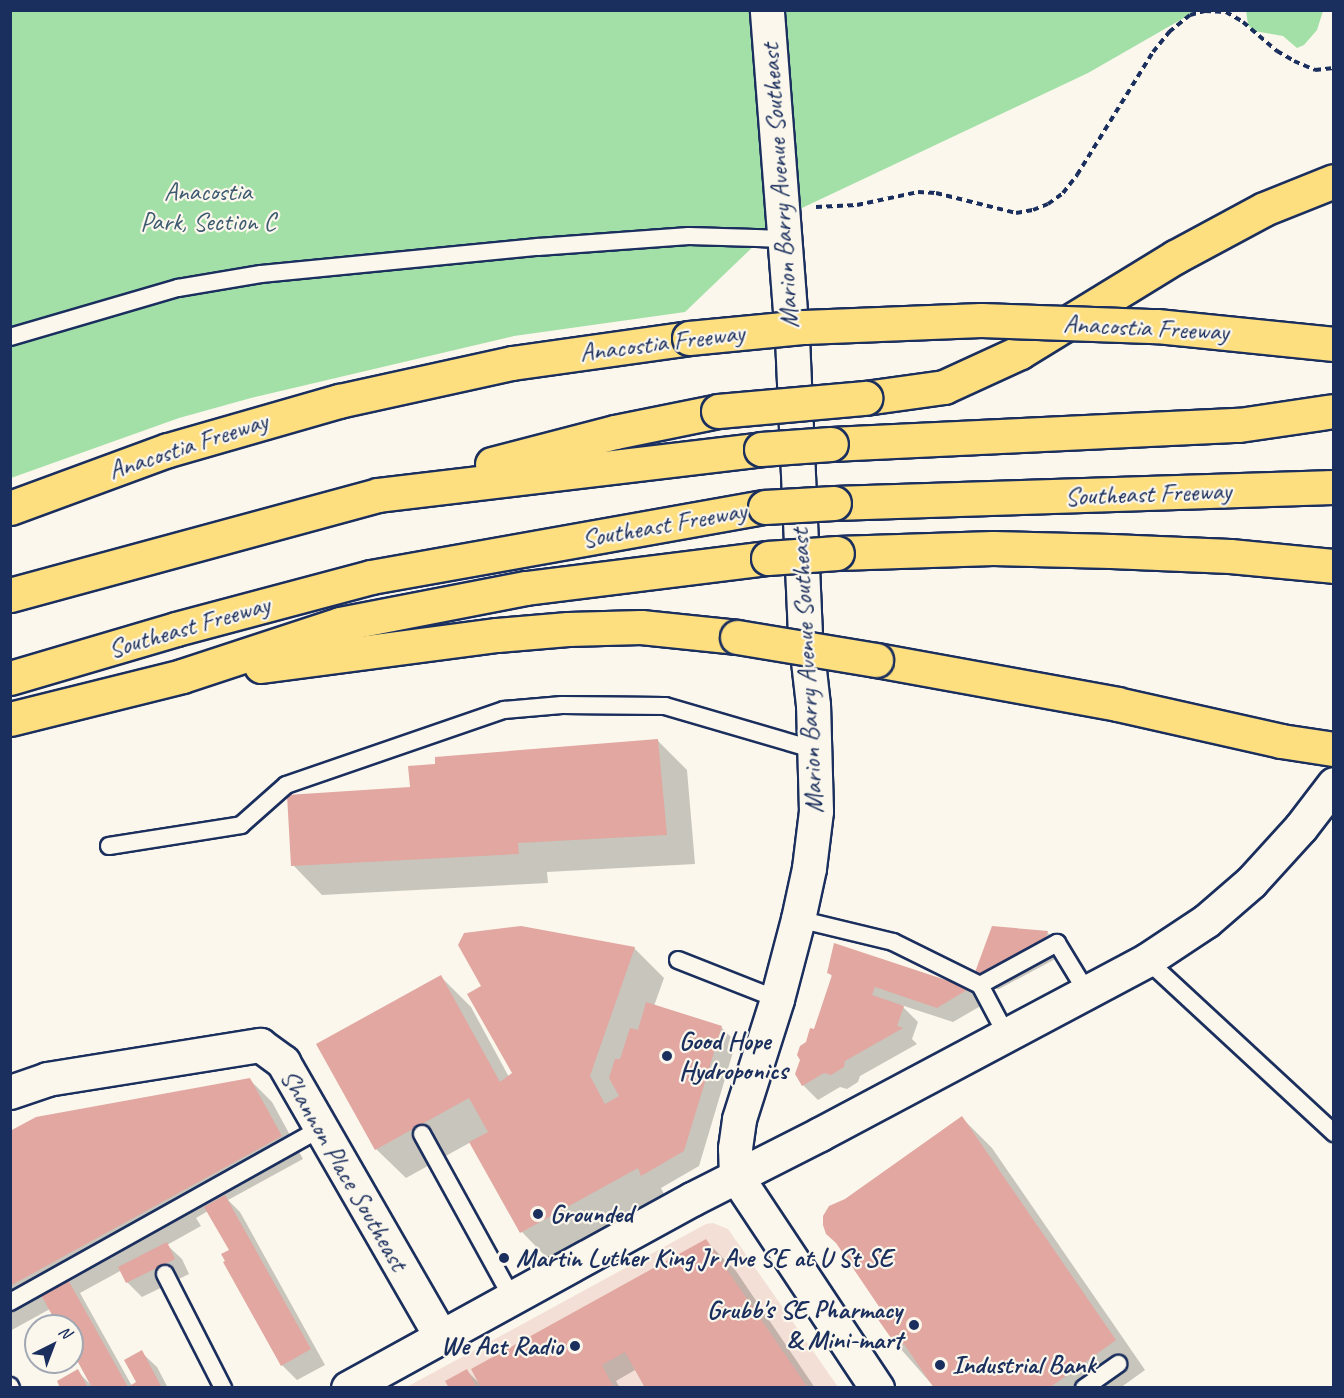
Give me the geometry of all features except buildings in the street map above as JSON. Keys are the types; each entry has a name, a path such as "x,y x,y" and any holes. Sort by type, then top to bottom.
{"highway":[{"path":"10,595 615,432 718,411 865,398 944,387 1020,352 1174,257 1254,214 1334,181"},
{"name":"Anacostia Freeway","path":"10,508 168,450 350,398 512,363 689,338 816,326 981,320 1157,326 1334,344"},
{"path":"378,495 761,450 831,444 1239,425 1334,411"},
{"name":"Southeast Freeway","path":"10,678 176,628 370,578 765,507 1334,487"},
{"path":"10,719 182,676 340,624 526,588 768,558 837,553 993,548 1111,550 1230,556 1334,566"},
{"path":"182,676 497,635 568,629 640,627 737,637 876,660 1117,705 1281,741 1334,749"}],"street":[{"name":"Marion Barry Avenue Southeast","path":"736,1176 735,1140 742,1102 777,999 798,919 809,868 816,811 815,750 805,635 792,337 767,10"},
{"path":"348,1388 440,1335 736,1176 1088,994 1147,960 1224,907 1267,866 1334,784"},
{"name":"Shannon Place Southeast","path":"10,1092 47,1078 260,1045 283,1062 440,1335"},
{"path":"736,1176 877,1388"}],"lane":[{"path":"10,338 178,288 261,274 538,247 689,236 783,239"},
{"path":"109,846 240,825 286,785 504,710 562,705 665,706 815,750"},
{"path":"798,919 893,942 980,985 1007,1036"},
{"path":"980,985 1057,943 1088,994"},
{"path":"678,960 777,999"},
{"path":"1147,960 1334,1133"},
{"path":"10,1302 320,1129"},
{"path":"422,1134 512,1298"},
{"path":"165,1274 223,1388"},
{"path":"1084,1388 1118,1364"}],"path":[{"path":"813,207 857,206 918,192 936,193 1016,213 1048,204 1063,193 1077,175 1153,52 1169,32 1183,21 1205,11 1226,12 1277,51 1294,61 1315,70 1334,68"}],"shaded area":[{"path":"713,1223 728,1229 838,1387 405,1388 706,1224"}],"green space":[{"path":"1246,10 1323,11 1317,30 1304,45 1297,48 1283,36 1254,31 1248,25"},
{"name":"Anacostia Park, Section C","path":"10,11 1196,11 1088,73 785,216 685,312 514,336 251,398 179,418 11,478"}],"place":[{"name":"Good Hope Hydroponics","path":"667,1056"},
{"name":"Grounded","path":"538,1214"},
{"name":"Martin Luther King Jr Ave SE at U St SE","path":"504,1258"},
{"name":"Grubb's SE Pharmacy & Mini-mart","path":"914,1325"},
{"name":"We Act Radio","path":"575,1346"},
{"name":"Industrial Bank","path":"940,1365"}]}
